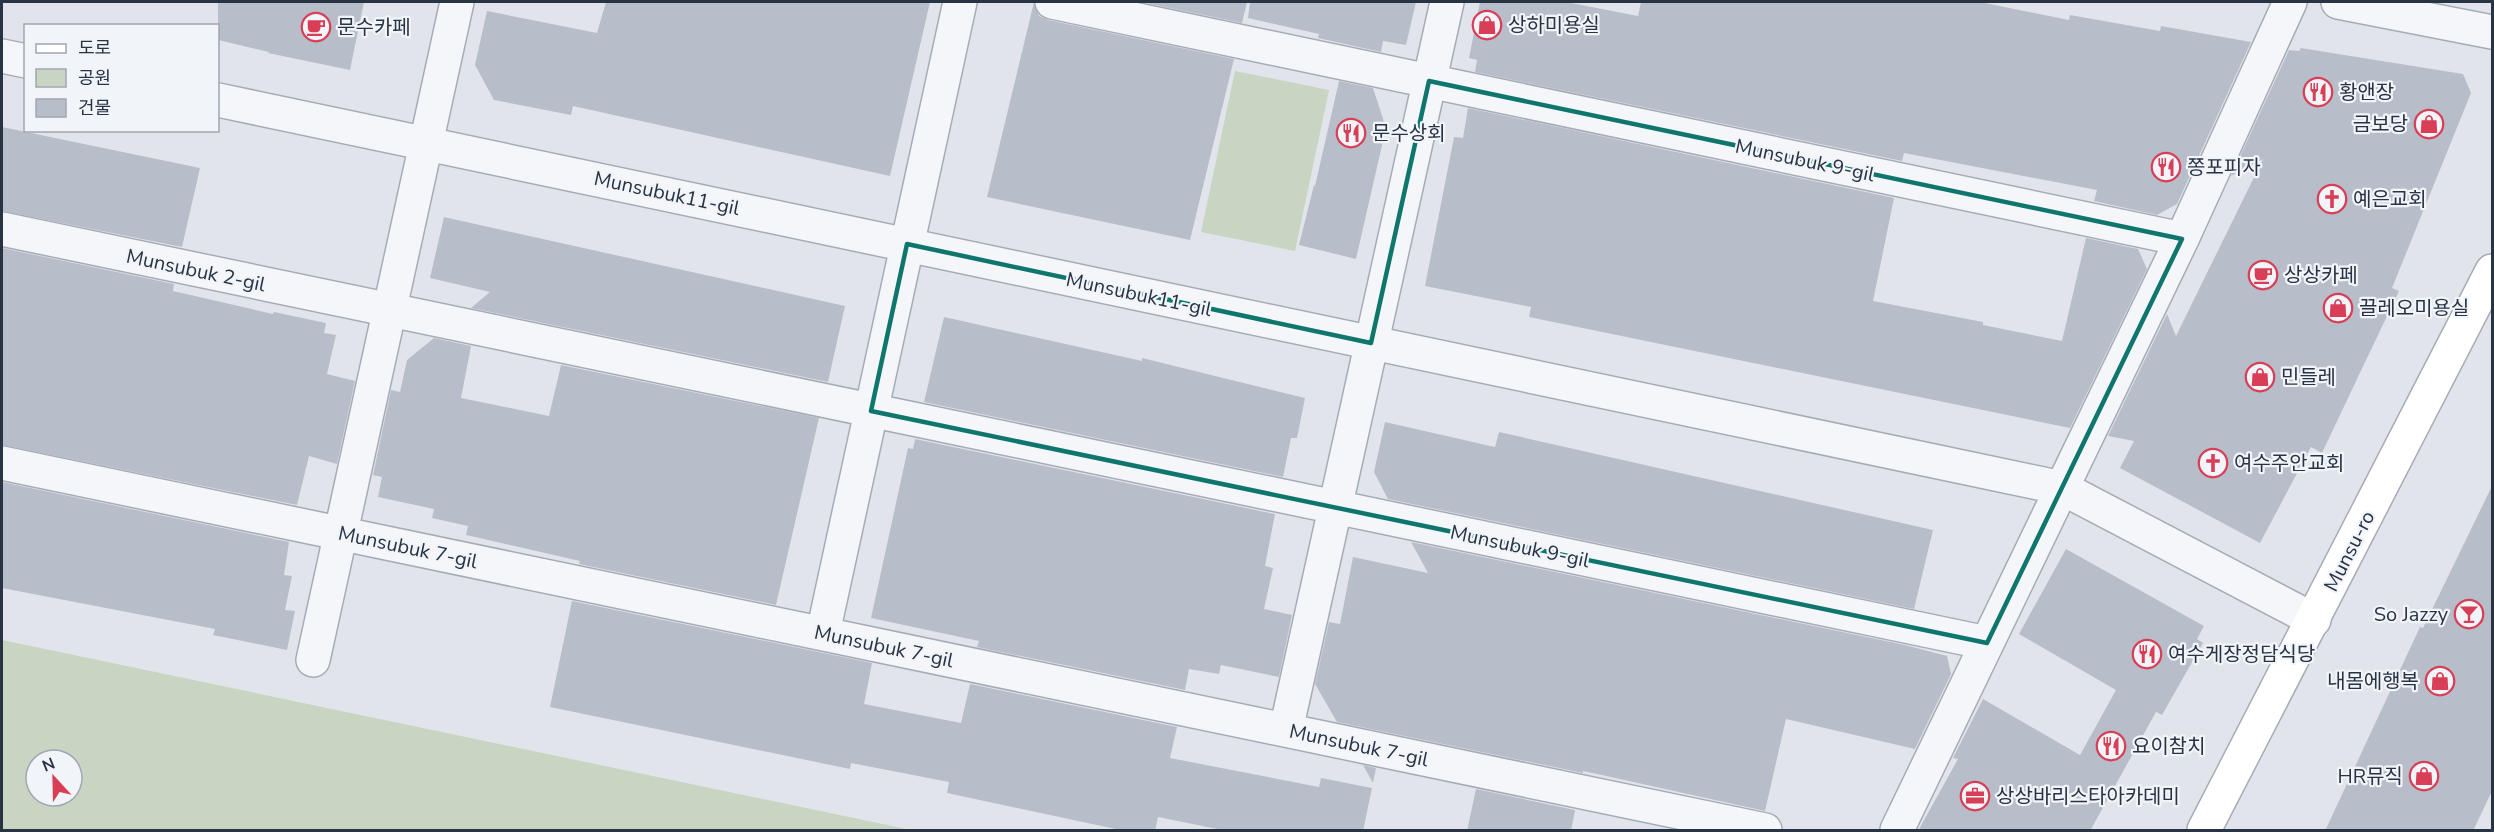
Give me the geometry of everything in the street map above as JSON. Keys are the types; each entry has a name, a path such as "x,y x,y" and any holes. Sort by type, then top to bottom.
{"street":[{"path":"313,660 457,2"},
{"path":"823,633 960,2"},
{"path":"1052,2 1429,81"},
{"path":"1286,730 1447,2"},
{"path":"1897,831 2182,239 2290,2"},
{"path":"2338,2 2493,32"},
{"path":"2,56 24,61"},
{"name":"Munsubuk 9-gil","path":"1429,81 2182,239"},
{"path":"219,100 426,142"},
{"name":"Munsubuk11-gil","path":"426,142 1371,343"},
{"name":"Munsubuk 2-gil","path":"2,229 390,310"},
{"name":"Munsu-ro","path":"2204,831 2493,271"},
{"path":"390,310 1335,507"},
{"path":"1371,343 2062,488 2314,620"},
{"name":"Munsubuk 7-gil","path":"2,463 1766,831"},
{"name":"Munsubuk 9-gil","path":"1335,507 1987,643"}],"highlighted area":[{"path":"1429,81 2182,239 1987,643 871,411 907,244 1371,343"}],"green space":[{"path":"1235,71 1329,90 1295,251 1201,232"},
{"path":"2,640 911,830 2,830"}],"building":[{"name":"문수카페","path":"218,2 364,2 350,70 219,40"},
{"path":"606,2 930,2 890,176 573,106 571,115 494,100 475,65 487,11 597,33"},
{"path":"1034,2 1039,16 1048,20 1234,59 1190,240 987,197"},
{"path":"1141,2 1247,2 1242,23"},
{"path":"1250,2 1416,2 1406,45 1383,41 1381,52 1318,38 1319,34 1248,18"},
{"path":"1480,2 1566,2 1638,16 1641,2 1980,2 2069,20 2070,15 2160,31 2161,26 2251,42 2177,204 2157,215 2094,201 2097,190 1904,153 1902,161 1475,72 1477,60 1469,58"},
{"path":"2301,48 2463,74 2471,93 2392,288 2399,291 2322,453 2311,447 2260,543 2120,468 2134,441 2108,436 2167,314 2176,336 2263,159 2231,176 2289,50 2299,51"},
{"path":"1339,81 1373,88 1386,128 1356,259 1299,245"},
{"path":"1468,108 1894,198 1873,301 1983,322 1983,325 2062,341 2086,238 2138,249 2147,269 2070,428 1529,317 1531,307 1425,286 1454,137 1463,138"},
{"path":"2,127 200,168 182,247 2,211"},
{"path":"444,217 845,306 828,382 471,308 490,292 430,278"},
{"path":"2,248 174,284 173,291 273,314 274,312 326,323 324,333 336,335 327,374 355,381 337,464 309,456 297,505 2,445"},
{"path":"944,317 1142,361 1142,358 1305,398 1297,438 1291,438 1283,477 924,402"},
{"path":"434,338 471,346 461,398 549,416 561,365 819,418 776,605 579,564 580,561 466,535 468,526 432,518 434,509 378,497 382,477 373,475 391,390 400,392 407,360"},
{"path":"1385,422 1495,447 1499,432 1933,530 1914,609 1388,499 1374,472"},
{"path":"915,439 1275,514 1265,566 1273,568 1264,609 1292,615 1279,677 1221,665 1219,674 1189,669 1185,690 977,647 979,641 871,618 908,448 913,449"},
{"path":"2,482 289,542 284,575 292,576 285,610 295,611 287,650 213,635 215,629 2,588"},
{"path":"2493,484 2493,789 2473,831 2325,831 2420,627 2423,628"},
{"path":"1411,542 1905,645 1947,656 1951,674 1915,749 1786,719 1765,811 1583,771 1583,773 1337,722 1315,684 1329,622 1340,624 1353,557 1428,573"},
{"path":"2066,549 2204,626 2197,639 2203,643 2162,715 2156,712 2090,831 1918,831 1958,759 1953,758 1983,699 2080,755 2116,690 2019,634"},
{"path":"572,601 872,663 864,704 961,723 970,684 1177,727 1170,758 1319,787 1321,778 1372,788 1363,831 1227,831 1158,817 1155,831 1125,831 947,793 949,782 851,763 850,769 550,707"},
{"path":"1363,765 1376,768 1373,783"},
{"path":"1476,789 1575,810 1571,831 1467,831"}],"place":[{"name":"상하미용실","path":"1487,25"},
{"name":"문수카페","path":"316,27"},
{"name":"황앤장","path":"2318,92"},
{"name":"금보당","path":"2429,124"},
{"name":"문수상회","path":"1351,133"},
{"name":"쫑포피자","path":"2166,167"},
{"name":"예은교회","path":"2332,199"},
{"name":"상상카페","path":"2263,275"},
{"name":"끌레오미용실","path":"2338,308"},
{"name":"민들레","path":"2260,377"},
{"name":"여수주안교회","path":"2213,463"},
{"name":"So Jazzy","path":"2469,614"},
{"name":"여수게장정담식당","path":"2147,654"},
{"name":"내몸에행복","path":"2440,681"},
{"name":"요이참치","path":"2111,746"},
{"name":"HR뮤직","path":"2424,776"},
{"name":"상상바리스타아카데미","path":"1975,796"}]}
